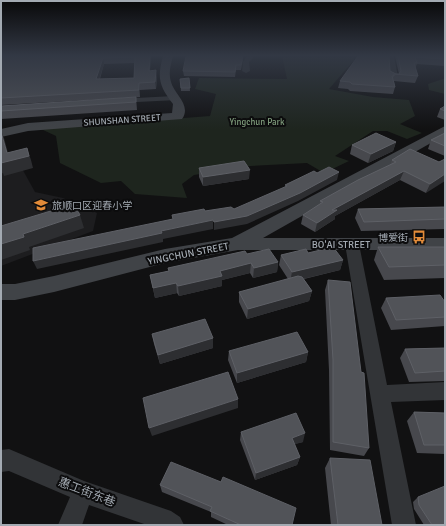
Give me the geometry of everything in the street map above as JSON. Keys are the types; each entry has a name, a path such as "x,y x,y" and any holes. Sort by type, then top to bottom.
{"street":[{"name":"SHUNSHAN STREET","path":"1,133 28,127 178,116 179,104 165,86 165,81"},
{"path":"104,102 174,98"},
{"name":"YINGCHUN STREET","path":"1,292 15,292 54,284 165,256 237,244 445,130"},
{"name":"BO'AI STREET","path":"237,244 445,244"},
{"path":"352,244 404,525"},
{"path":"380,394 445,391"},
{"name":"惠工街东巷","path":"1,461 9,460 83,492 164,519 172,525"},
{"path":"70,525 83,492"}],"shaded area":[{"name":"旅顺口区迎春小学","path":"15,156 35,192 63,198 97,213 93,231 1,266 1,160"}],"green space":[{"name":"Yingchun Park","path":"198,81 336,81 329,89 373,97 409,100 415,116 400,124 422,133 407,139 387,131 373,131 335,156 349,161 324,173 307,163 250,166 194,175 182,184 187,198 135,194 121,181 101,183 60,163 56,136 41,129 210,116 216,94 195,89"},
{"path":"438,81 445,81 445,94 429,90 428,84"}],"building":[{"path":"1,81 155,81 155,82 139,83 139,90 1,98"},
{"path":"180,81 189,81 190,88 181,88"},
{"path":"340,81 393,81 395,87 352,84 350,82"},
{"path":"136,97 136,102 1,111 1,106"},
{"path":"445,106 445,111 440,109"},
{"path":"1,132 7,153 27,148 29,156 1,163"},
{"path":"376,133 396,142 371,154 352,145"},
{"path":"445,133 445,146 431,140"},
{"path":"410,149 439,162 445,159 445,174 430,184 404,171 332,210 337,210 317,223 303,215 323,202 320,201 358,180 396,162 392,160"},
{"path":"244,161 250,170 203,177 199,168"},
{"path":"329,167 339,172 300,193 247,216 214,222 213,220 161,231 162,233 33,261 33,248 173,219 172,215 204,209 205,211 231,207 234,209 287,186 285,185 314,171 317,173"},
{"path":"74,204 80,215 23,234 24,237 1,244 1,226"},
{"path":"445,207 445,219 364,222 358,209"},
{"path":"333,247 343,260 292,272 281,255 306,249 308,253"},
{"path":"378,247 445,247 445,265 389,267"},
{"path":"269,249 278,262 254,268 251,263 220,271 222,276 178,286 176,283 153,288 150,275 169,271 168,268 245,251 247,254"},
{"path":"298,276 302,277 312,291 248,309 239,292"},
{"path":"328,280 350,282 361,372 364,373 369,448 333,442 333,360"},
{"path":"440,295 445,302 445,317 396,320 386,298"},
{"path":"205,319 213,338 158,355 152,334"},
{"path":"297,332 308,352 237,373 229,351"},
{"path":"445,348 445,371 415,373 405,349"},
{"path":"228,372 238,399 149,428 143,398"},
{"path":"414,412 445,413 445,445 424,445"},
{"path":"296,413 305,433 292,438 300,457 256,473 241,432"},
{"path":"330,458 370,460 382,525 338,525"},
{"path":"171,462 221,482 223,477 296,508 292,525 241,525 210,511 212,507 160,485"},
{"path":"445,486 445,525 432,525 419,505 418,497"}],"place":[{"name":"旅顺口区迎春小学","path":"41,205"},
{"name":"博爱街","path":"419,237"}]}
